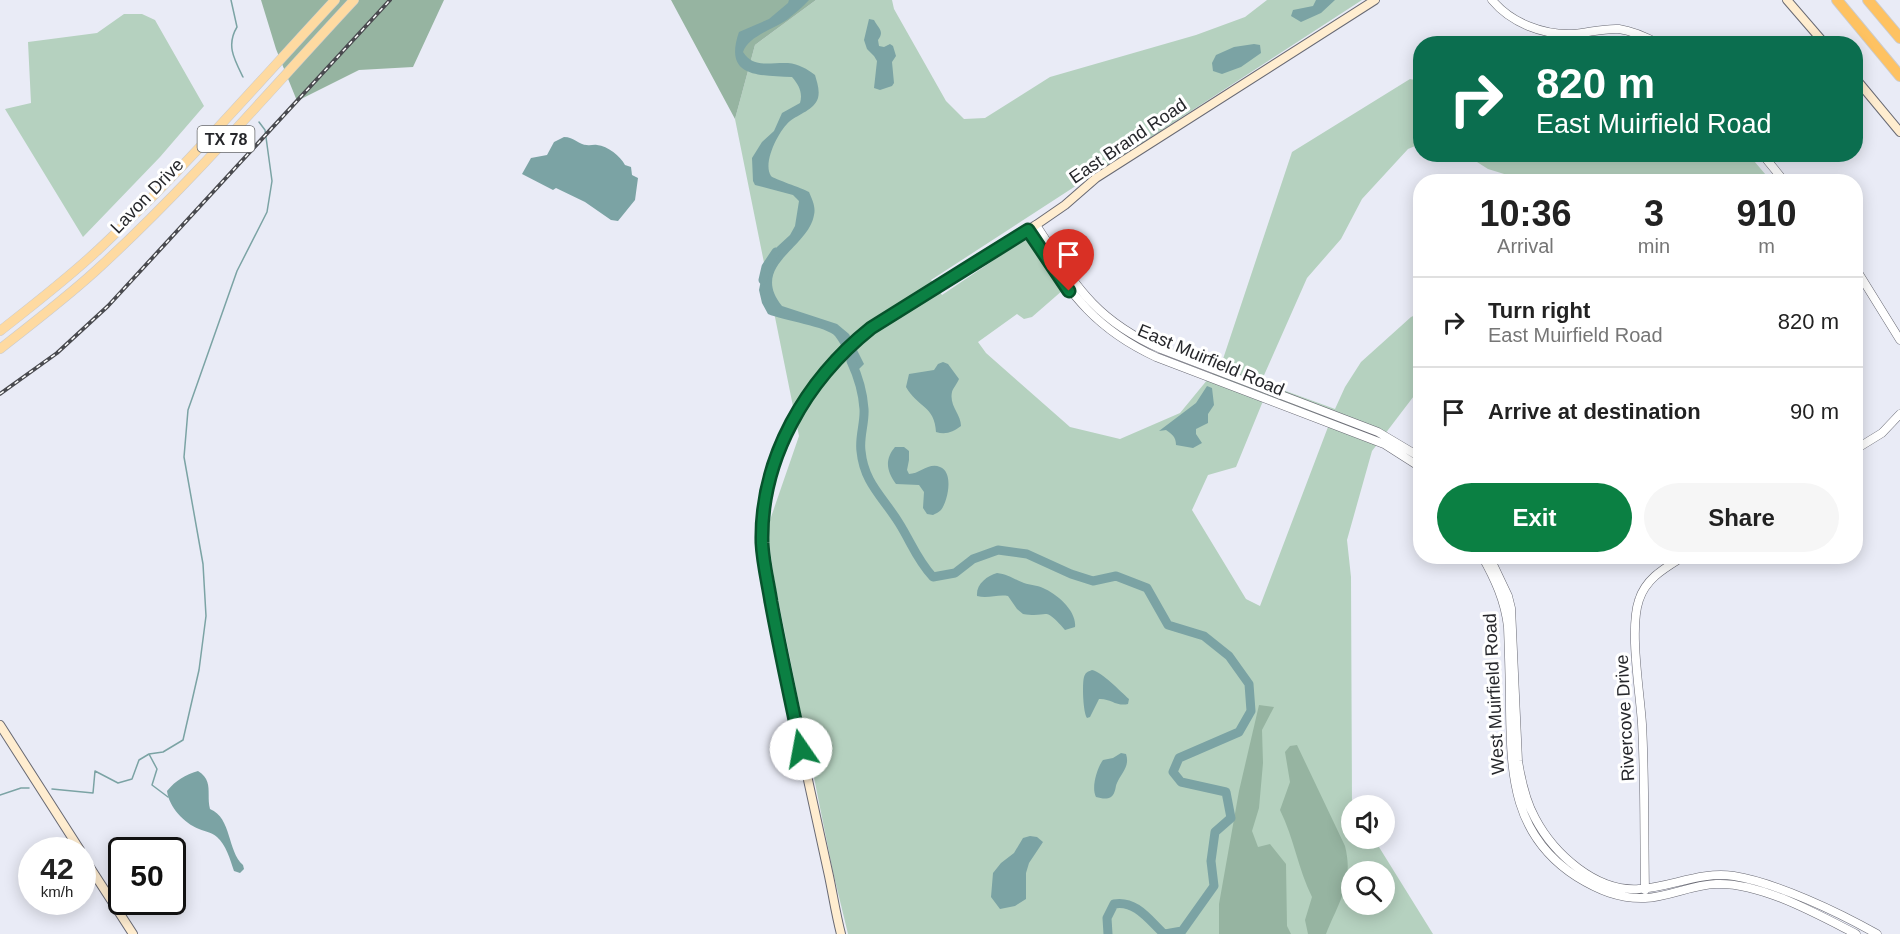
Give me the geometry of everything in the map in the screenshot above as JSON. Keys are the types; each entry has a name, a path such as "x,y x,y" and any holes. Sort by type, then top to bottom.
{"highway":[{"path":"1837,0 1900,76"},
{"path":"1868,0 1900,38"}],"main road":[{"name":"Lavon Drive","path":"0,332 83,263 133,216 335,0"},
{"name":"Lavon Drive","path":"0,349 93,273 142,228 354,0"},
{"name":"East Brand Road","path":"841,934 764,565 763,518 766,499 778,454 790,424 809,391 848,346 871,328 1032,227 1065,205 1096,178 1375,0"},
{"path":"1787,0 1818,36"},
{"path":"1863,87 1900,132"},
{"path":"0,725 72,837"},
{"path":"96,877 133,934"}],"street":[{"path":"1492,0 1509,15 1539,30 1574,34 1590,30 1621,30 1642,36"},
{"path":"1769,162 1778,174"},
{"name":"East Muirfield Road","path":"1032,227 1086,298 1109,319 1127,331 1161,349 1378,432 1413,452"},
{"name":"East Muirfield Road","path":"1032,227 1069,291 1103,325 1141,350 1384,444 1413,462"},
{"path":"1863,280 1900,340"},
{"path":"1863,445 1882,433 1900,414"},
{"name":"West Muirfield Road","path":"1486,564 1506,608 1512,762 1516,792 1523,815 1539,842 1553,858 1588,884 1611,894 1646,898 1699,885 1742,886 1772,895 1856,934"},
{"name":"West Muirfield Road","path":"1493,564 1511,608 1521,779 1528,803 1542,831 1564,855 1591,876 1617,887 1629,889 1716,874 1754,880 1784,890 1877,934"},
{"name":"Rivercove Drive","path":"1646,898 1642,726 1636,657 1636,611 1642,593 1652,578 1672,564"}],"shaded area":[{"path":"261,0 444,0 413,67 359,70 297,101 276,49"},
{"path":"671,0 816,0 755,45 735,119"},
{"path":"789,0 809,0 788,19 750,41 743,52 752,61 758,63 788,63 803,67 815,75 818,89 816,102 810,109 786,125 770,155 771,176 809,192 814,209 810,227 776,268 772,279 774,292 782,306 837,324 849,334 864,364 855,373 835,336 824,330 768,314 759,290 761,280 777,247 790,235 795,226 799,201 793,195 755,185 752,158 762,142 774,131 782,113 800,103 801,92 792,77 768,76 747,71 740,66 736,58 735,47 739,32 769,19"},
{"path":"816,0 892,0 894,9 946,101 964,119 985,118 1050,77 1196,35 1245,17 1267,0 1362,0 931,280 942,295 1028,237 1063,290 1032,317 1024,319 1017,314 978,342 986,353 1070,427 1120,439 1180,413 1222,362 1292,152 1410,79 1413,80 1413,147 1408,149 1362,199 1341,239 1307,278 1261,382 1335,409 1345,387 1361,362 1413,316 1413,397 1372,451 1347,540 1351,577 1352,795 1341,795 1341,849 1380,849 1388,861 1341,861 1341,915 1395,915 1395,873 1433,934 848,934 833,872 775,584 769,543 769,523 799,436 735,119 755,45","holes":["1263,401 1328,427 1260,606 1246,599 1192,510 1208,475 1236,467"]},
{"path":"1316,0 1335,0 1321,13 1301,22 1291,16 1293,10 1313,6"},
{"path":"124,14 142,14 155,20 204,106 160,157 83,237 5,109 31,103 28,42 97,33"},
{"path":"869,19 874,20 880,30 879,46 884,47 890,44 896,56 892,62 894,83 880,90 874,88 877,61 867,49 864,40"},
{"path":"1260,45 1261,53 1241,67 1222,74 1213,71 1212,63 1216,55 1234,47"},
{"path":"564,137 584,145 605,147 617,155 625,165 631,167 632,175 638,178 635,200 618,221 611,220 585,202 556,188 553,190 522,174 531,158 547,155 554,142"},
{"path":"1477,162 1755,162 1765,174 1504,174 1488,169"},
{"path":"943,362 948,364 959,379 952,397 961,426 946,433 936,432 935,423 929,412 906,387 909,374 934,370 938,364"},
{"path":"1207,386 1212,388 1214,405 1208,414 1208,423 1196,429 1196,434 1202,443 1193,448 1176,445 1170,433 1166,430 1159,431 1196,403"},
{"path":"895,447 904,447 909,451 907,470 909,474 932,466 944,470 948,487 946,500 941,510 933,515 927,514 923,508 924,492 919,485 896,484 890,475 888,466 889,457"},
{"path":"997,573 1041,587 1054,594 1073,615 1075,627 1065,630 1053,617 1046,614 1023,614 1008,596 977,596 978,588 983,581"},
{"path":"1092,670 1106,678 1129,699 1128,704 1099,699 1090,717 1087,718 1083,681 1086,673"},
{"path":"1259,705 1274,707 1262,730 1263,763 1259,808 1252,831 1258,847 1270,844 1286,864 1287,926 1291,934 1219,934 1219,904 1239,791"},
{"path":"1297,745 1341,838 1341,849 1345,849 1347,861 1341,861 1341,898 1326,934 1308,934 1305,920 1312,897 1280,810 1290,782 1285,752 1290,746"},
{"path":"1121,753 1126,754 1127,762 1114,794 1107,798 1096,797 1094,783 1103,760"},
{"path":"198,771 208,783 210,809 222,820 234,852 243,865 244,869 240,873 234,871 220,840 211,833 188,823 178,814 168,797 167,791 174,784 181,778"},
{"path":"1037,837 1043,842 1029,863 1026,873 1026,899 1015,906 1000,909 991,897 993,873 1014,853 1023,838"}],"waterway":[{"path":"231,0 237,27 232,40 232,52 243,77"},
{"path":"149,754 163,752 183,740 199,670 206,616 203,564 184,457 188,410 237,271 267,212 272,181 265,130 259,122"},
{"path":"763,280 766,267 776,252"},
{"path":"851,361 860,385 863,403 861,446 866,472 918,557 933,577 955,573 973,559 998,550 1027,554 1071,574 1093,581 1116,576 1147,588 1168,625 1204,636 1229,656 1249,684 1251,711 1239,732 1179,758 1173,772 1181,782 1226,792 1231,818 1215,832 1211,861 1214,886 1182,931 1165,934"},
{"path":"52,789 93,793 95,771 118,783 132,779 139,760 149,754 157,769 152,785 168,797"},
{"path":"0,795 21,788 29,788"},
{"path":"1108,934 1107,918 1114,904 1136,908 1164,934"}],"railway":[{"path":"0,394 57,353 108,306 390,0"}],"route":[{"path":"801,749 764,565 762,543 763,518 772,473 785,435 800,406 824,372 848,346 871,328 1028,230 1069,291"}]}
